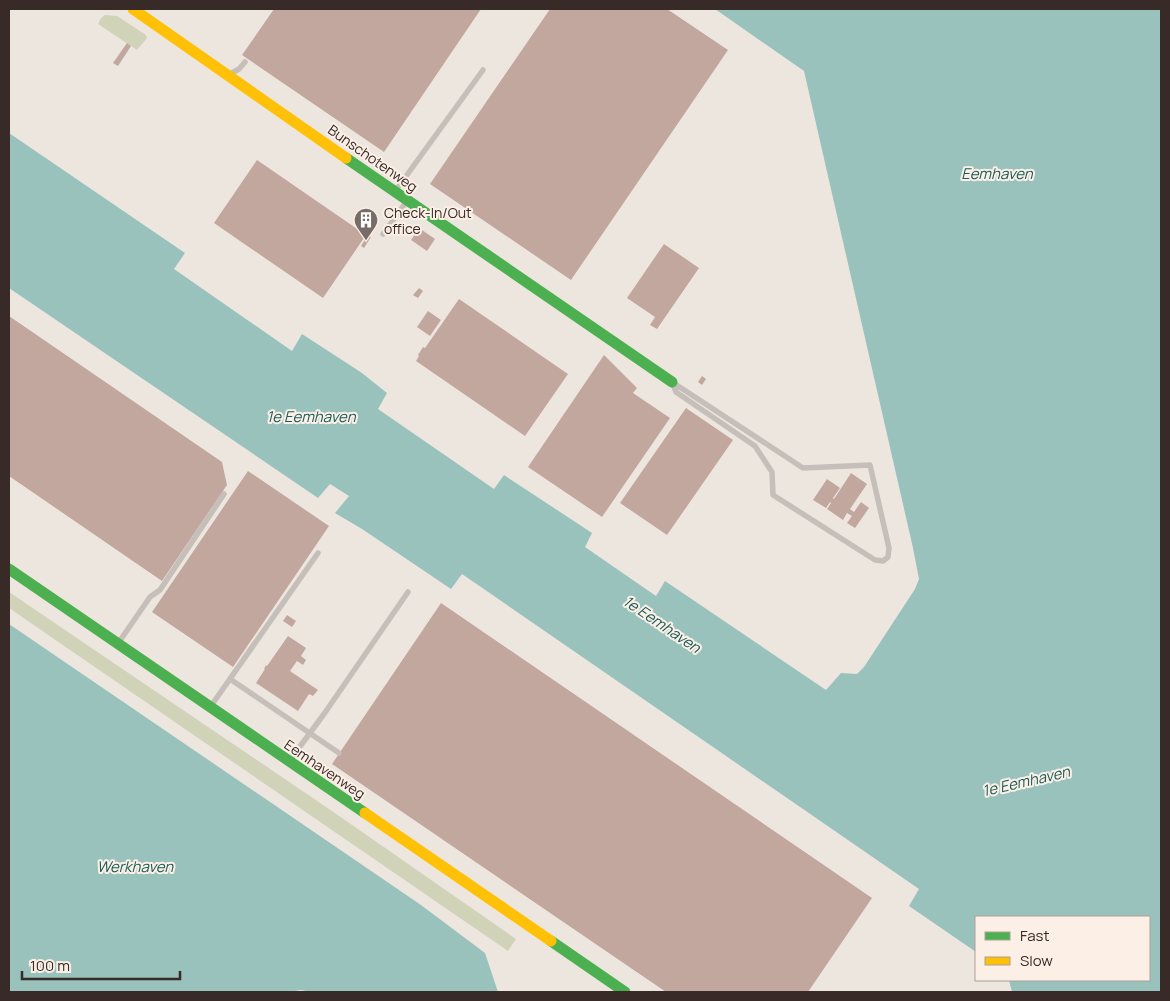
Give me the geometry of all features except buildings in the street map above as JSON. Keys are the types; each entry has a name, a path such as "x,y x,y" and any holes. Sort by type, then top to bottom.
{"street":[{"name":"Bunschotenweg","path":"133,9 672,382"},
{"name":"Eemhavenweg","path":"9,570 625,992"}],"lane":[{"path":"228,75 239,69 245,62"},
{"path":"395,192 483,70"},
{"path":"383,234 407,200"},
{"path":"672,382 803,468 870,465 889,548 888,556 883,561 875,560 773,495 772,472 755,446 676,392 672,382"},
{"path":"117,644 150,597 160,590 224,494"},
{"path":"210,708 318,553"},
{"path":"288,761 310,733 408,592"},
{"path":"230,679 339,753"}],"green space":[{"path":"105,15 117,16 146,35 147,38 137,50 98,24"},
{"path":"9,592 332,811 516,939 508,951 9,608"}],"water":[{"name":"Eemhaven","path":"715,9 1161,9 1161,992 1012,992 1009,981 1150,981 1150,916 975,916 975,951 909,906 919,889 462,574 451,589 335,513 349,496 330,484 318,498 9,288 9,133 185,253 174,269 292,351 302,334 362,373 387,393 378,409 494,489 504,475 592,533 585,547 656,596 665,581 826,690 841,673 857,674 864,667 915,589 919,579 804,71"},
{"name":"Werkhaven","path":"9,624 421,905 485,953 498,992 310,992 301,990 288,992 9,992"}],"traffic: fast":[{"path":"346,158 672,382"},
{"path":"9,569 365,813"},
{"path":"551,941 625,992"}],"traffic: slow":[{"path":"133,9 346,158"},
{"path":"365,813 551,941"}],"place":[{"name":"Check-In/Out office","path":"366,241"}],"water label":[{"name":"1e Eemhaven","path":"311,416"},
{"name":"1e Eemhaven","path":"662,624"},
{"name":"1e Eemhaven","path":"1026,781"}]}
